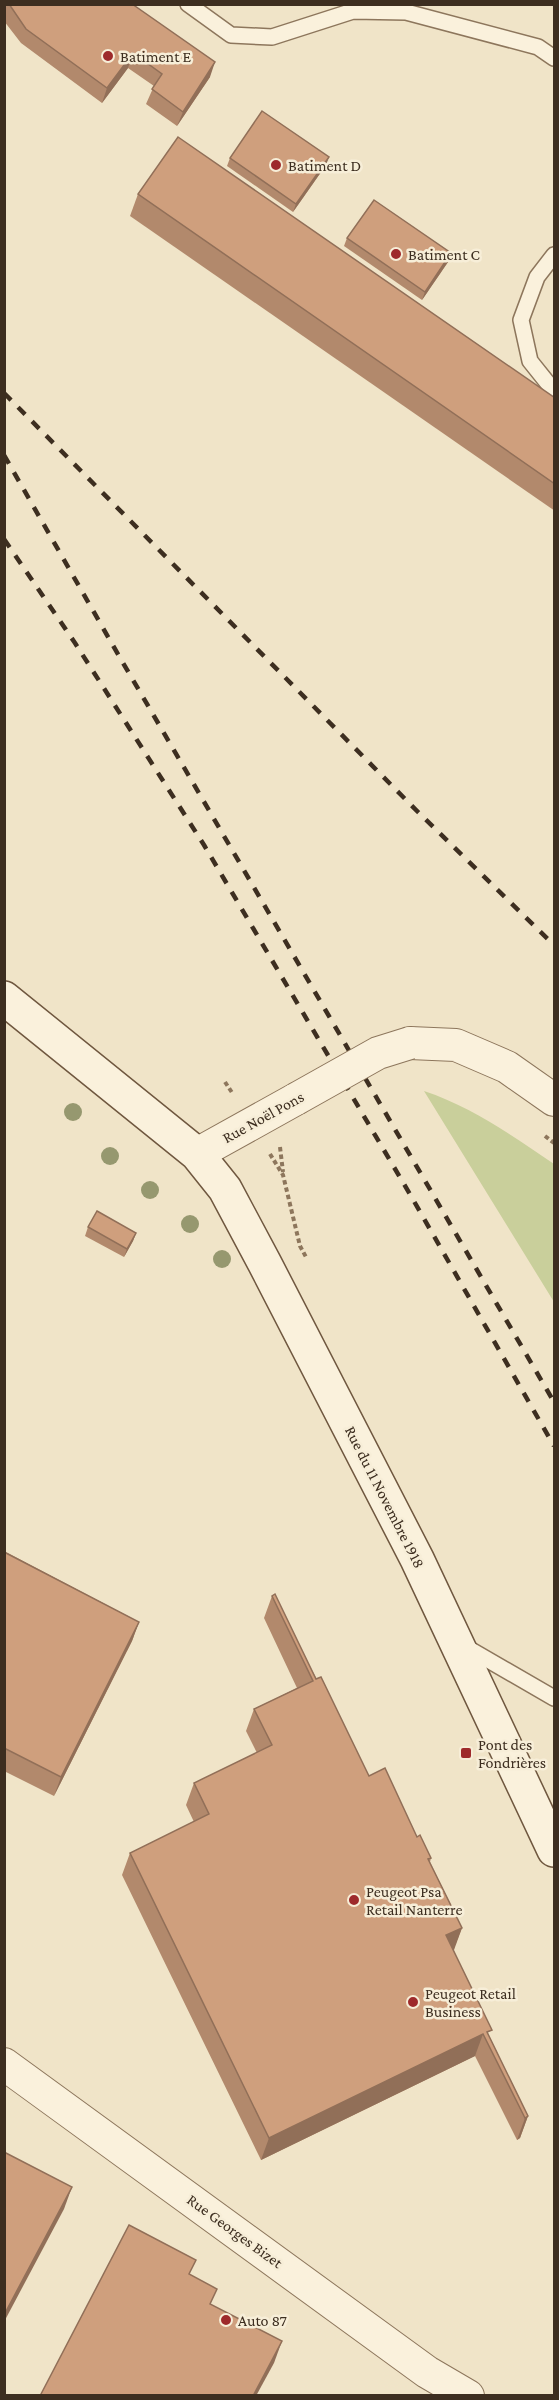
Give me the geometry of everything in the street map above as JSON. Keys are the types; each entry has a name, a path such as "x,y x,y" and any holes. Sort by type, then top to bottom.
{"street":[{"path":"4,998 197,1154"},
{"name":"Rue Noël Pons","path":"197,1154 378,1053 410,1043 456,1045 507,1067 555,1100"},
{"name":"Rue du 11 Novembre 1918","path":"197,1154 225,1189 266,1264 417,1559 555,1850"},
{"name":"Rue Georges Bizet","path":"4,2064 427,2372 468,2396"}],"lane":[{"path":"188,4 231,35 272,38 353,11 406,12 538,47 555,58"},
{"path":"555,255 537,277 521,320 530,361 555,391"},
{"path":"456,1641 555,1698"}],"path":[{"path":"225,1082 283,1175"},
{"path":"289,1141 280,1147 283,1175 300,1246"}],"green space":[{"path":"424,1091 459,1105 508,1133 554,1164 554,1302"}],"building":[{"name":"Batiment E","path":"9,4 132,4 215,62 183,112 152,89 162,74 133,53 107,88 26,29"},
{"name":"Batiment D","path":"262,111 329,157 296,204 230,158"},
{"path":"178,137 555,398 555,484 138,194"},
{"name":"Batiment C","path":"374,200 451,253 425,292 347,238"},
{"path":"97,1211 136,1233 127,1249 88,1227"},
{"path":"4,1552 139,1622 61,1777 4,1748"},
{"path":"275,1594 316,1679 321,1677 369,1776 385,1768 417,1837 420,1835 431,1858 428,1859 462,1928 446,1935 492,2030 487,2032 528,2116 525,2118 483,2034 269,2138 130,1853 209,1814 194,1783 272,1745 254,1709 313,1681 272,1596"},
{"path":"4,2152 72,2187 4,2315"},
{"path":"129,2225 196,2260 189,2274 217,2289 210,2304 282,2341 253,2396 40,2396"}],"railway":[{"path":"4,393 418,812 554,945"},
{"path":"4,455 554,1402"},
{"path":"4,539 75,643 204,845 411,1196 554,1446"}],"place":[{"name":"Batiment E","path":"108,56"},
{"name":"Batiment D","path":"276,165"},
{"name":"Batiment C","path":"396,254"},
{"name":"Pont des Fondrières","path":"466,1753"},
{"name":"Peugeot Psa Retail Nanterre","path":"354,1900"},
{"name":"Peugeot Retail Business","path":"413,2002"},
{"name":"Auto 87","path":"226,2320"}]}
